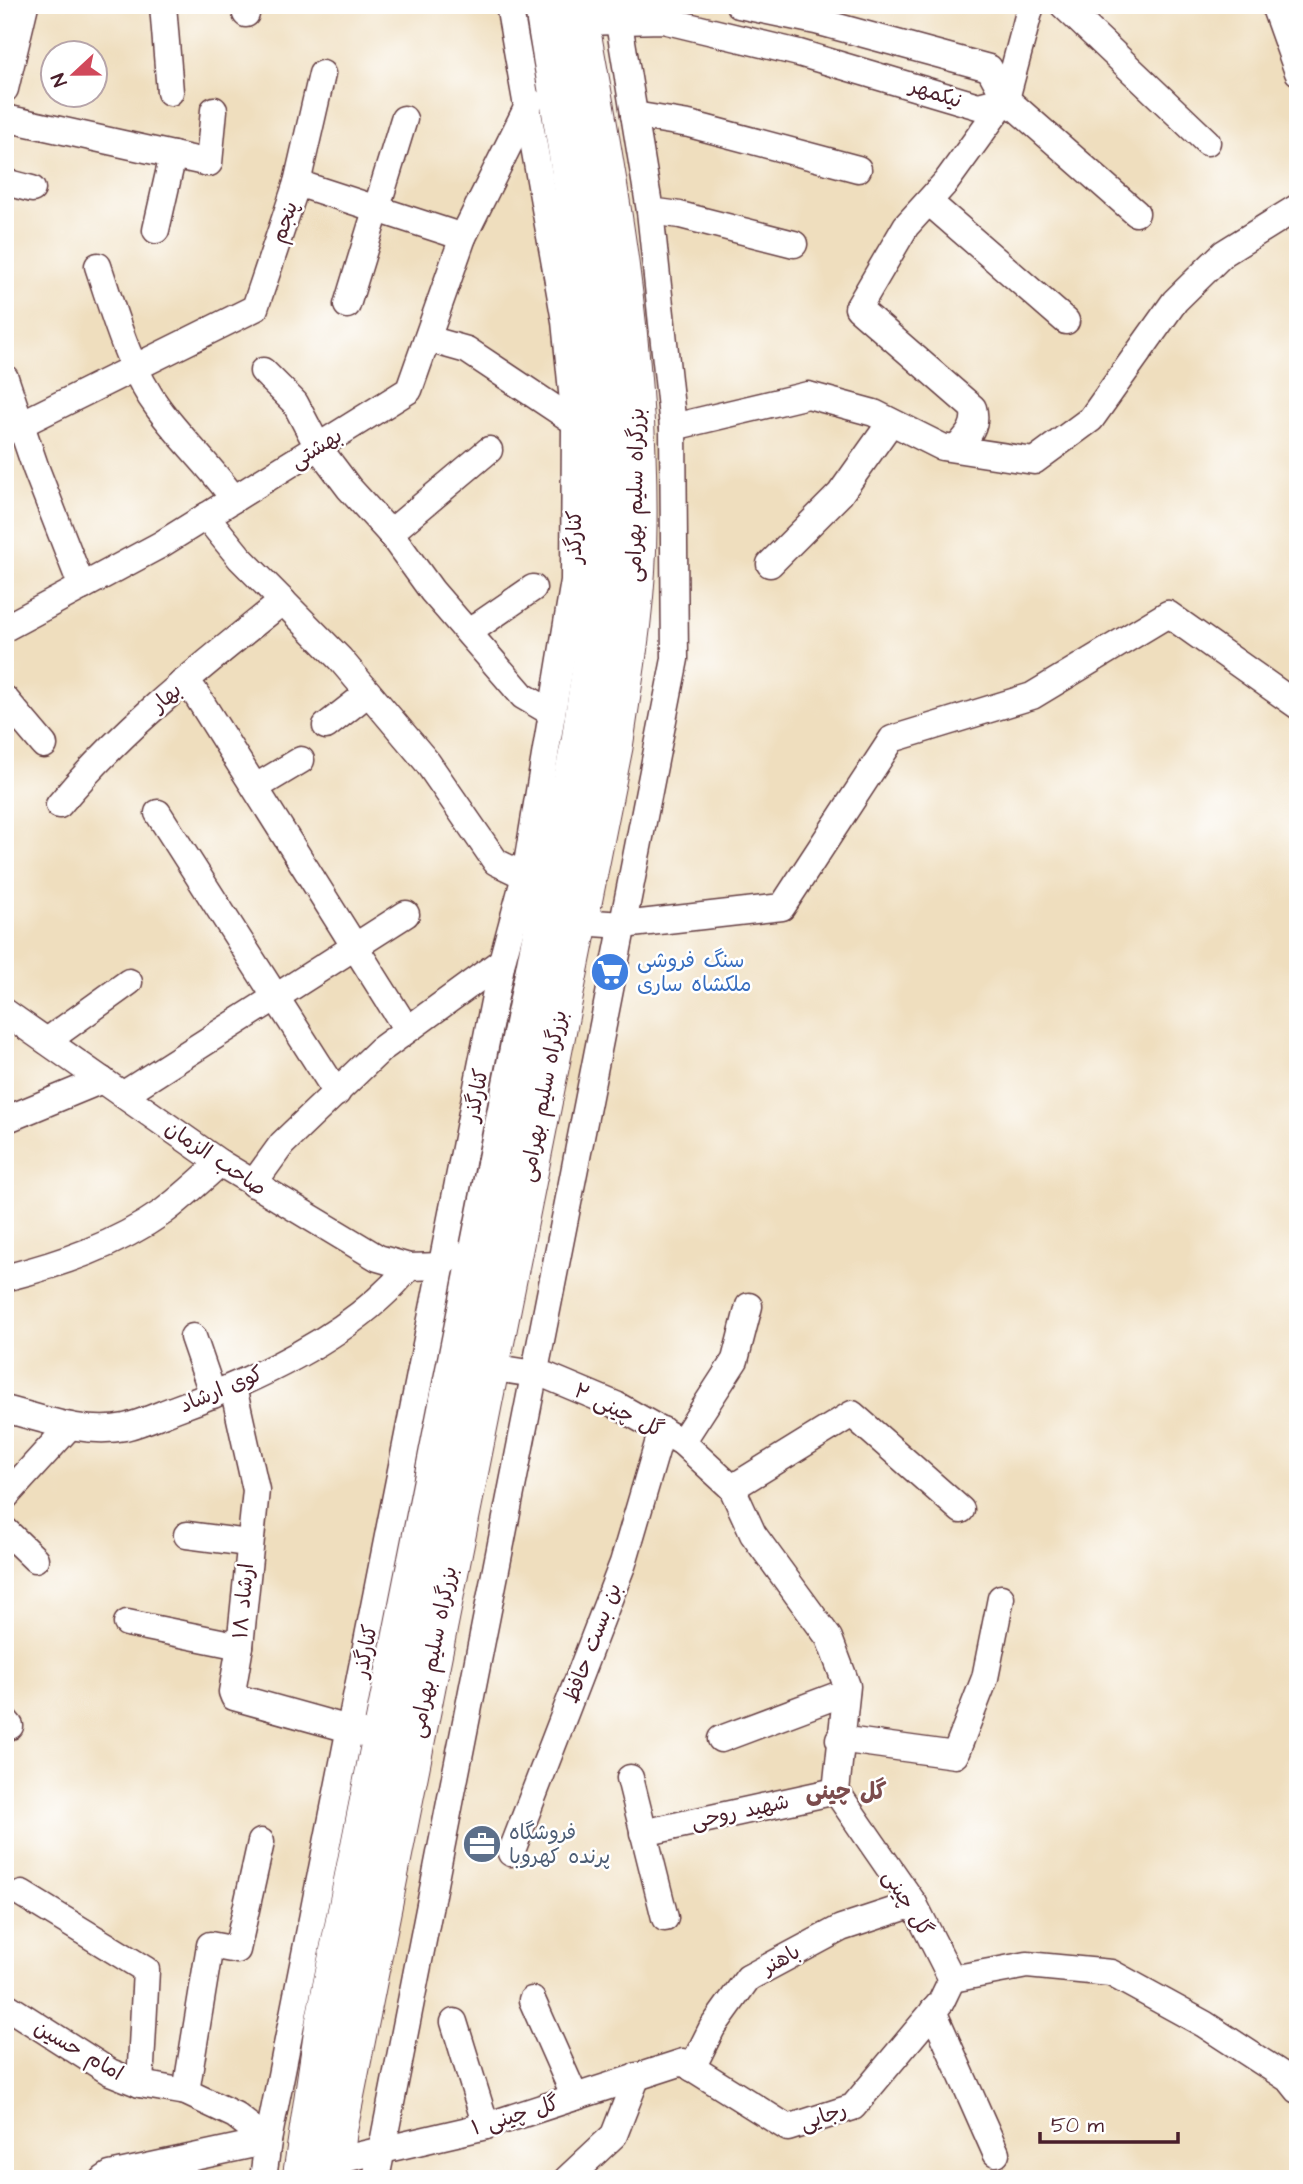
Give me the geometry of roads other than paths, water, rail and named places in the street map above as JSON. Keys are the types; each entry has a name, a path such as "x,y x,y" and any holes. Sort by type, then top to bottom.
{"highway":[{"name":"بزرگراه سلیم بهرامی","path":"301,2179 309,2017 365,1734 442,1430 580,740 595,636 604,527 600,397 588,279 543,5"},
{"name":"بزرگراه سلیم بهرامی","path":"334,2170 489,1367 614,747 629,640 639,528 636,391 624,288 579,13"}],"street":[{"path":"5,89 25,5"},
{"path":"163,5 170,92"},
{"name":"کنارگذر","path":"365,1734 420,1378 502,961 524,876 574,581 575,422 565,321 541,193 529,104 509,5"},
{"name":"نیکمهر","path":"579,13 621,10 799,53 978,106 1006,99 989,68 819,13 739,5"},
{"path":"957,448 969,435 975,418 973,408 858,308 906,226 929,202 1006,99 1031,5"},
{"path":"1063,5 1207,142"},
{"path":"1274,5 1297,67"},
{"path":"376,2179 379,2151 536,1374 675,659 673,427 650,212 621,10"},
{"path":"799,53 819,13"},
{"path":"463,237 529,104 552,64"},
{"path":"297,183 322,74"},
{"path":"1006,99 1136,213"},
{"path":"5,118 209,163 214,110"},
{"path":"634,115 688,124 858,169"},
{"path":"347,305 404,119"},
{"path":"156,230 173,155"},
{"path":"500,163 578,221"},
{"path":"5,182 32,189"},
{"name":"پنجم","path":"13,428 255,308 297,183 463,237"},
{"path":"929,202 1066,321"},
{"path":"673,427 808,394 874,413 943,447 1034,461 1091,419 1175,301 1224,253 1298,207"},
{"path":"650,212 680,215 794,244"},
{"name":"بهشتی","path":"5,628 206,516 410,390 463,237"},
{"path":"98,266 136,367 158,408 209,464 234,499"},
{"path":"428,339 467,350 575,422"},
{"path":"263,371 295,403 318,447 349,488 390,533 432,591 523,695 552,713"},
{"path":"5,378 13,428 82,587"},
{"path":"770,564 840,494 891,422"},
{"path":"390,533 489,450"},
{"path":"206,516 240,558 368,693 427,762 496,862 524,876"},
{"path":"468,632 533,588"},
{"name":"بهار","path":"59,805 94,762 182,683 283,601"},
{"path":"579,922 623,925 782,907 892,739 1032,696 1168,614 1298,706"},
{"path":"182,683 194,691 356,944 406,1028"},
{"path":"326,726 368,693"},
{"path":"5,699 44,745"},
{"path":"256,787 301,760"},
{"path":"158,813 337,1093"},
{"path":"124,1094 406,914"},
{"path":"253,1184 282,1144 406,1028 502,961"},
{"path":"47,1041 129,982"},
{"name":"صاحب الزمان","path":"5,1012 220,1163 378,1258 409,1268 442,1266"},
{"path":"5,1120 102,1080"},
{"path":"5,1278 60,1264 112,1240 162,1212 220,1163"},
{"path":"442,1266 488,1196"},
{"name":"کوی ارشاد","path":"5,1409 69,1427 123,1427 223,1391 318,1342 385,1295 409,1268"},
{"name":"بن بست حافظ","path":"511,1853 672,1436 735,1360 749,1306"},
{"name":"ارشاد ۱۸","path":"193,1337 223,1391 256,1490 248,1544 240,1646 232,1692 234,1698 365,1734"},
{"name":"گل چینی ۲","path":"489,1367 536,1374 616,1405 672,1436 732,1488"},
{"path":"420,1378 442,1430"},
{"path":"836,1791 839,1739 847,1686 829,1637 753,1534 732,1488 852,1414 961,1510"},
{"path":"5,1497 69,1427"},
{"path":"5,1530 35,1559"},
{"path":"187,1535 248,1544"},
{"path":"839,1739 955,1755 985,1678 1001,1598"},
{"path":"127,1623 240,1646"},
{"path":"721,1739 846,1692"},
{"path":"630,1778 664,1918"},
{"name":"شهید روحی","path":"643,1833 836,1791"},
{"name":"گل چینی","path":"836,1791 914,1904 952,1979"},
{"path":"186,2092 210,1945 237,1950 261,1842"},
{"path":"22,1894 146,1970 140,2084"},
{"name":"باهنر","path":"692,2068 712,2028 748,1978 841,1928 914,1904"},
{"path":"952,1979 1027,1965 1111,1973 1204,2024 1290,2080 1298,2090"},
{"name":"رجایی","path":"692,2068 788,2128 853,2106 933,2011 952,1979"},
{"path":"532,2000 575,2097"},
{"name":"امام حسین","path":"5,2005 110,2072 140,2084 186,2092 235,2115 268,2141"},
{"path":"933,2011 996,2153"},
{"path":"263,2179 268,2141 309,2017"},
{"path":"454,2022 486,2126"},
{"name":"گل چینی ۱","path":"334,2170 379,2151 486,2126 682,2062 692,2068"},
{"path":"567,2179 614,2135 637,2076"},
{"path":"104,2179 110,2175 268,2141"}],"place":[{"name":"سنگ فروشی ملکشاه ساری","path":"610,972"},
{"name":"فروشگاه پرنده کهروبا","path":"482,1844"}],"district":[{"name":"گل چینی","path":"846,1791"}]}
